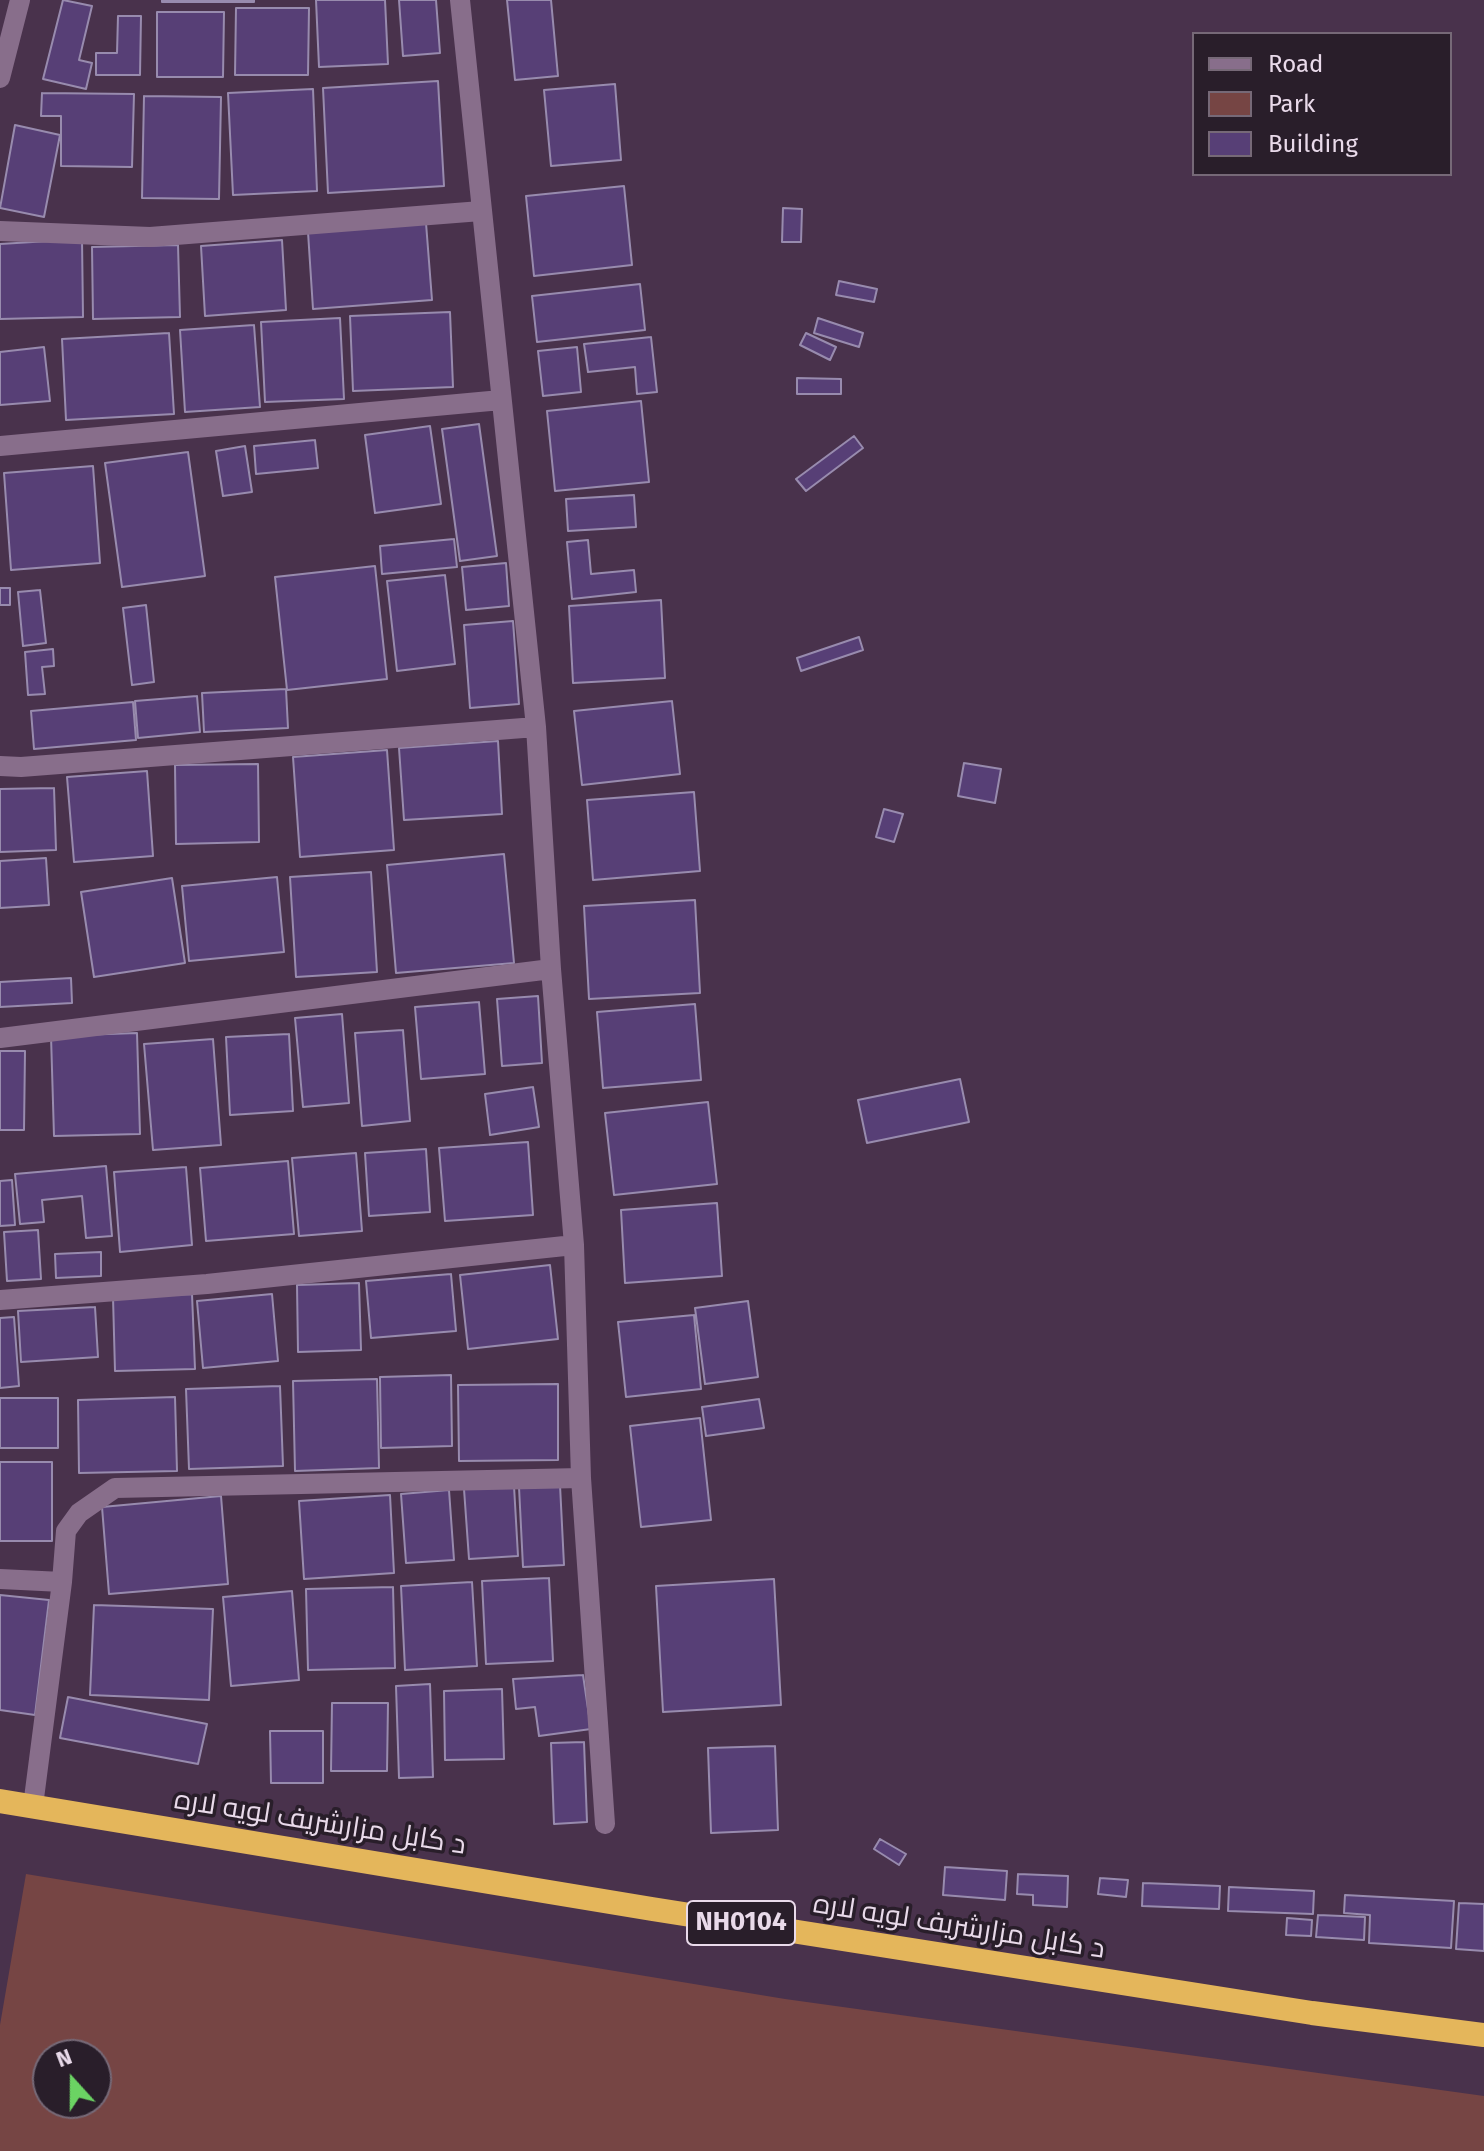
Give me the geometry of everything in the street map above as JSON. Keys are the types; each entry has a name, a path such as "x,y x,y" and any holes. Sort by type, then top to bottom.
{"highway":[{"name":"د کابل مزارشریف لویه لاره","path":"0,1801 1266,2006 1484,2035"}],"street":[{"path":"0,78 20,0"},
{"path":"460,0 536,727 551,969 574,1245 581,1478 605,1824"},
{"path":"0,231 150,237 481,211"},
{"path":"0,446 501,400"},
{"path":"0,766 21,767 536,727"},
{"path":"0,1038 551,969"},
{"path":"0,1300 207,1284 574,1245"},
{"path":"33,1806 66,1531 79,1513 115,1488 581,1478"},
{"path":"0,1579 62,1582"}],"green space":[{"path":"26,1874 785,1999 1484,2096 1484,2151 0,2151 0,2025"}],"building":[{"path":"63,0 92,6 79,60 92,63 86,89 43,79"},
{"path":"254,0 254,2 162,2"},
{"path":"316,0 385,0 388,64 319,67"},
{"path":"399,0 436,0 440,53 403,56"},
{"path":"507,0 551,0 558,76 515,80"},
{"path":"236,8 309,8 308,75 235,75"},
{"path":"157,12 224,12 223,77 157,77"},
{"path":"118,16 141,16 140,75 96,75 96,53 117,53"},
{"path":"438,81 444,186 328,193 323,88"},
{"path":"615,84 621,160 551,166 544,90"},
{"path":"313,89 317,191 233,195 228,93"},
{"path":"42,93 134,94 132,167 61,166 61,116 41,116"},
{"path":"144,96 221,97 219,199 142,198"},
{"path":"15,125 60,135 44,217 0,208"},
{"path":"624,186 632,265 534,276 526,196"},
{"path":"783,208 802,209 801,242 782,242"},
{"path":"426,223 432,300 313,309 308,232"},
{"path":"82,239 83,317 0,319 0,244"},
{"path":"282,240 286,310 205,316 201,246"},
{"path":"178,245 180,317 93,319 92,247"},
{"path":"839,281 877,289 874,302 836,295"},
{"path":"640,284 645,330 537,342 532,296"},
{"path":"450,312 453,387 353,391 350,316"},
{"path":"340,318 344,399 265,402 261,322"},
{"path":"818,318 863,333 859,347 814,333"},
{"path":"254,325 260,407 185,412 180,330"},
{"path":"169,333 174,414 66,420 62,339"},
{"path":"806,333 836,347 830,360 800,345"},
{"path":"651,337 657,392 637,394 635,367 588,372 584,344"},
{"path":"44,347 50,401 0,405 0,352"},
{"path":"577,347 581,392 543,396 538,351"},
{"path":"797,378 841,379 841,394 797,394"},
{"path":"641,401 649,482 555,491 547,411"},
{"path":"479,424 497,556 460,561 442,429"},
{"path":"430,426 441,504 375,513 365,435"},
{"path":"854,436 863,448 806,491 796,479"},
{"path":"315,440 318,468 256,474 254,446"},
{"path":"245,446 252,492 223,496 216,451"},
{"path":"188,452 205,576 122,587 105,463"},
{"path":"93,466 100,563 11,570 4,473"},
{"path":"634,495 636,527 568,531 566,499"},
{"path":"454,539 457,567 382,574 380,546"},
{"path":"588,540 591,574 634,570 636,592 572,599 567,542"},
{"path":"506,563 509,606 466,610 462,567"},
{"path":"375,566 387,679 287,690 275,577"},
{"path":"445,575 455,664 397,671 387,581"},
{"path":"0,588 10,588 10,605 0,605"},
{"path":"40,590 46,643 23,646 18,592"},
{"path":"661,600 665,678 573,683 569,606"},
{"path":"146,605 154,682 132,685 123,608"},
{"path":"513,621 519,704 470,708 464,625"},
{"path":"859,637 863,650 801,671 797,658"},
{"path":"53,649 54,666 42,667 45,694 28,695 25,652"},
{"path":"286,689 288,728 204,732 202,693"},
{"path":"197,696 200,732 138,738 135,701"},
{"path":"672,701 680,774 582,785 574,711"},
{"path":"133,702 136,740 34,749 31,711"},
{"path":"498,741 502,814 404,820 399,748"},
{"path":"387,750 394,850 300,857 293,757"},
{"path":"964,763 1001,769 995,803 958,796"},
{"path":"258,764 259,842 176,844 175,765"},
{"path":"147,771 153,856 74,862 67,777"},
{"path":"54,788 56,850 0,852 0,789"},
{"path":"694,792 700,871 593,880 587,800"},
{"path":"884,809 903,814 894,842 876,837"},
{"path":"504,854 514,963 396,973 387,865"},
{"path":"46,858 49,905 0,908 0,861"},
{"path":"371,872 377,972 296,977 290,877"},
{"path":"277,877 284,952 189,961 182,886"},
{"path":"172,878 185,963 94,977 81,892"},
{"path":"695,900 700,993 589,999 584,906"},
{"path":"71,978 72,1003 0,1007 0,982"},
{"path":"538,996 542,1063 502,1066 497,999"},
{"path":"479,1002 485,1074 421,1079 415,1007"},
{"path":"695,1004 701,1080 603,1088 597,1012"},
{"path":"342,1014 349,1103 303,1107 295,1018"},
{"path":"403,1030 410,1121 362,1126 355,1033"},
{"path":"137,1033 140,1134 54,1136 51,1036"},
{"path":"289,1034 293,1111 230,1115 226,1037"},
{"path":"213,1039 221,1145 153,1150 144,1044"},
{"path":"0,1051 25,1051 24,1130 0,1130"},
{"path":"960,1079 969,1122 867,1143 858,1100"},
{"path":"533,1087 539,1127 490,1135 485,1094"},
{"path":"708,1102 717,1184 614,1195 605,1113"},
{"path":"528,1142 533,1215 445,1221 439,1148"},
{"path":"426,1149 430,1212 369,1216 365,1153"},
{"path":"356,1153 362,1231 299,1236 292,1158"},
{"path":"288,1161 294,1234 206,1241 200,1168"},
{"path":"106,1166 112,1236 86,1238 82,1196 42,1200 44,1222 20,1224 15,1174"},
{"path":"186,1167 192,1245 120,1252 114,1172"},
{"path":"12,1180 15,1225 0,1226 0,1181"},
{"path":"717,1203 722,1276 625,1283 621,1210"},
{"path":"38,1230 41,1279 7,1281 4,1232"},
{"path":"101,1252 101,1276 56,1278 55,1254"},
{"path":"550,1265 558,1339 468,1349 460,1275"},
{"path":"451,1274 456,1331 371,1338 366,1281"},
{"path":"359,1283 361,1350 298,1352 297,1285"},
{"path":"192,1294 195,1369 115,1371 113,1297"},
{"path":"272,1294 278,1361 203,1368 197,1301"},
{"path":"748,1301 758,1377 705,1384 695,1308"},
{"path":"95,1307 98,1357 21,1362 18,1311"},
{"path":"694,1315 701,1389 626,1397 618,1322"},
{"path":"14,1317 19,1386 0,1388 0,1318"},
{"path":"451,1375 452,1446 381,1448 380,1377"},
{"path":"377,1379 379,1468 295,1471 293,1381"},
{"path":"558,1384 558,1460 459,1461 458,1385"},
{"path":"280,1386 283,1466 189,1469 186,1389"},
{"path":"175,1397 177,1471 79,1473 78,1400"},
{"path":"0,1398 58,1398 58,1448 0,1448"},
{"path":"759,1399 764,1428 706,1436 702,1407"},
{"path":"700,1418 711,1520 641,1527 630,1426"},
{"path":"0,1462 52,1462 52,1541 0,1541"},
{"path":"560,1485 564,1565 523,1567 519,1487"},
{"path":"514,1486 518,1556 469,1559 464,1489"},
{"path":"449,1490 454,1560 406,1563 401,1494"},
{"path":"390,1495 394,1573 304,1579 299,1501"},
{"path":"221,1496 228,1584 109,1594 102,1507"},
{"path":"549,1578 553,1661 486,1664 482,1581"},
{"path":"774,1579 781,1705 663,1712 656,1586"},
{"path":"472,1582 477,1666 405,1670 401,1586"},
{"path":"393,1587 395,1668 308,1670 306,1589"},
{"path":"292,1591 299,1680 231,1686 223,1597"},
{"path":"0,1595 49,1600 35,1715 0,1710"},
{"path":"94,1605 213,1609 209,1700 90,1695"},
{"path":"583,1675 591,1729 539,1736 535,1707 516,1709 513,1679"},
{"path":"430,1684 433,1777 399,1778 396,1686"},
{"path":"502,1689 504,1759 445,1760 444,1691"},
{"path":"68,1697 207,1724 198,1764 60,1738"},
{"path":"332,1703 388,1703 387,1771 331,1771"},
{"path":"270,1731 323,1731 323,1783 271,1783"},
{"path":"584,1742 587,1822 554,1824 551,1743"},
{"path":"775,1746 778,1830 711,1833 708,1748"},
{"path":"880,1839 906,1854 899,1865 874,1849"},
{"path":"945,1867 1007,1871 1005,1900 943,1895"},
{"path":"1018,1874 1068,1876 1067,1907 1033,1905 1033,1895 1017,1894"},
{"path":"1100,1878 1128,1880 1126,1897 1098,1894"},
{"path":"1143,1883 1220,1886 1219,1909 1142,1906"},
{"path":"1229,1887 1314,1891 1313,1914 1228,1911"},
{"path":"1345,1895 1454,1901 1451,1948 1369,1943 1370,1915 1344,1913"},
{"path":"1459,1903 1484,1904 1484,1951 1456,1949"},
{"path":"1318,1915 1365,1917 1364,1940 1316,1937"},
{"path":"1287,1918 1312,1920 1311,1936 1286,1935"}]}
